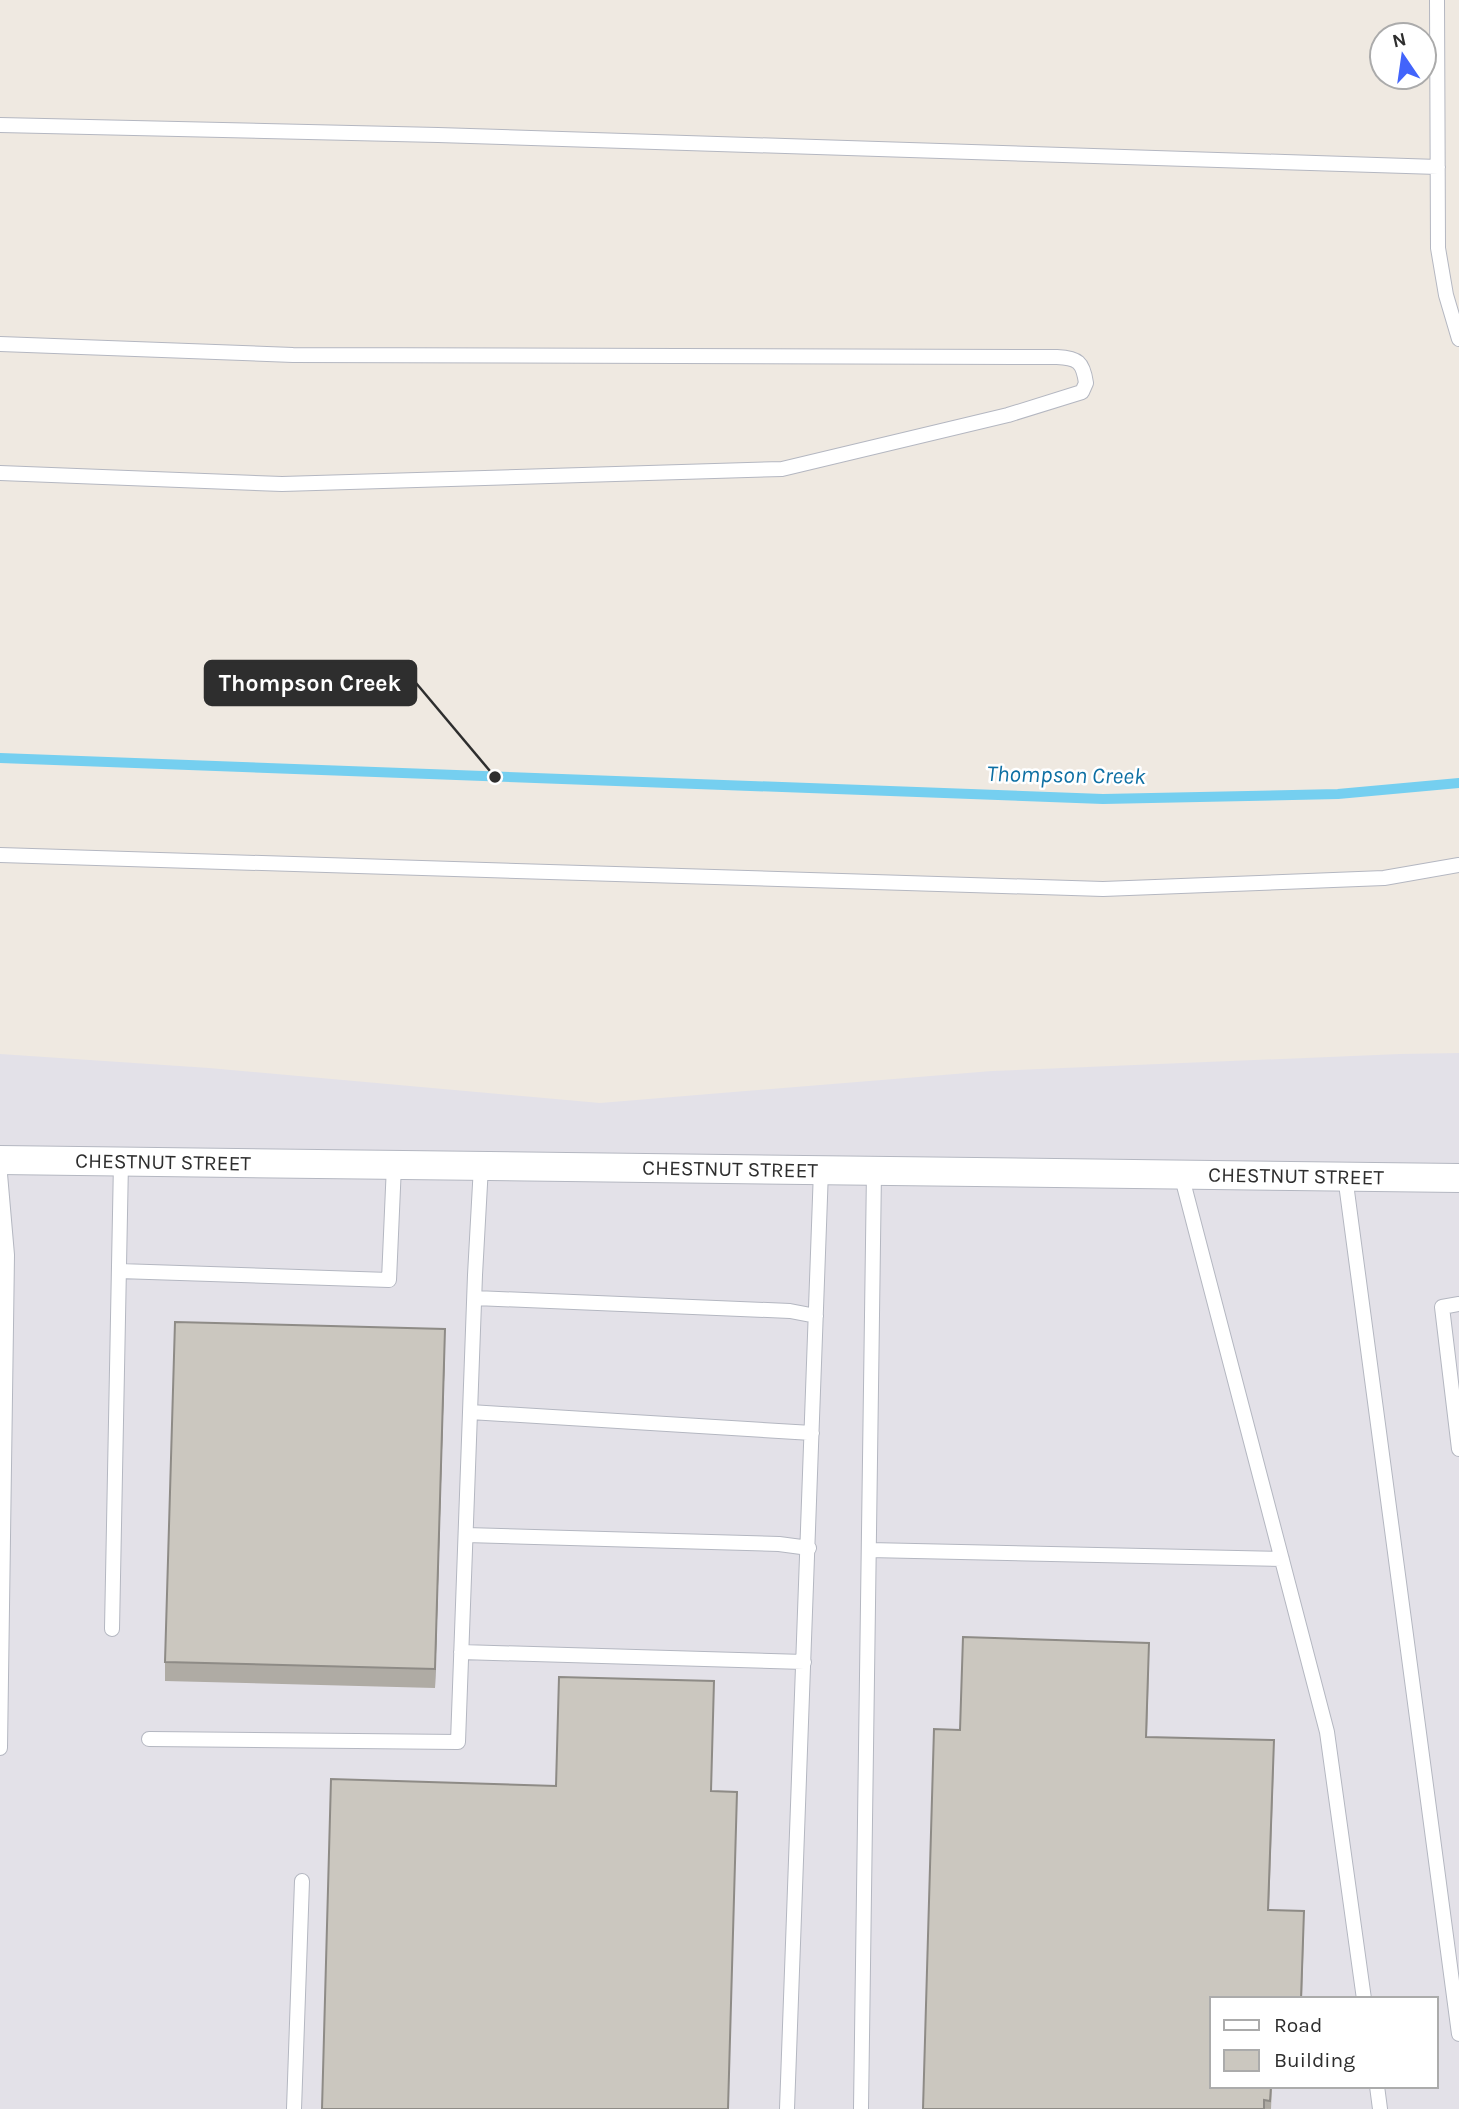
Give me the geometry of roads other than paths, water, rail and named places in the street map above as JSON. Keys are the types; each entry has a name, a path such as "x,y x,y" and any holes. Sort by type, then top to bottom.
{"street":[{"name":"CHESTNUT STREET","path":"0,1160 1459,1178"}],"lane":[{"path":"1437,0 1438,248 1446,295 1459,339"},
{"path":"0,125 438,135 1438,167"},
{"path":"0,344 293,355 1057,357 1072,358 1080,363 1086,383 1082,392 1008,415 782,469 282,484 0,473"},
{"path":"0,855 1103,889 1384,878 1459,865"},
{"path":"112,1629 121,1162"},
{"path":"119,1271 389,1280 394,1165"},
{"path":"149,1739 458,1742 481,1166"},
{"path":"787,2109 821,1170"},
{"path":"861,2109 874,1171"},
{"path":"0,1174 3,1255 0,1748"},
{"path":"1181,1174 1326,1732 1364,1997"},
{"path":"1345,1176 1459,2034"},
{"path":"475,1298 790,1311 816,1315"},
{"path":"1459,1304 1442,1307 1459,1449"},
{"path":"470,1412 812,1433"},
{"path":"466,1535 779,1544 809,1548"},
{"path":"869,1550 1282,1559"},
{"path":"461,1652 804,1662"},
{"path":"294,2109 302,1881"},
{"path":"1377,2088 1380,2109"}],"waterway":[{"name":"Thompson Creek","path":"0,758 1103,799 1338,794 1459,783"}],"place":[{"name":"Thompson Creek","path":"495,777"}]}
